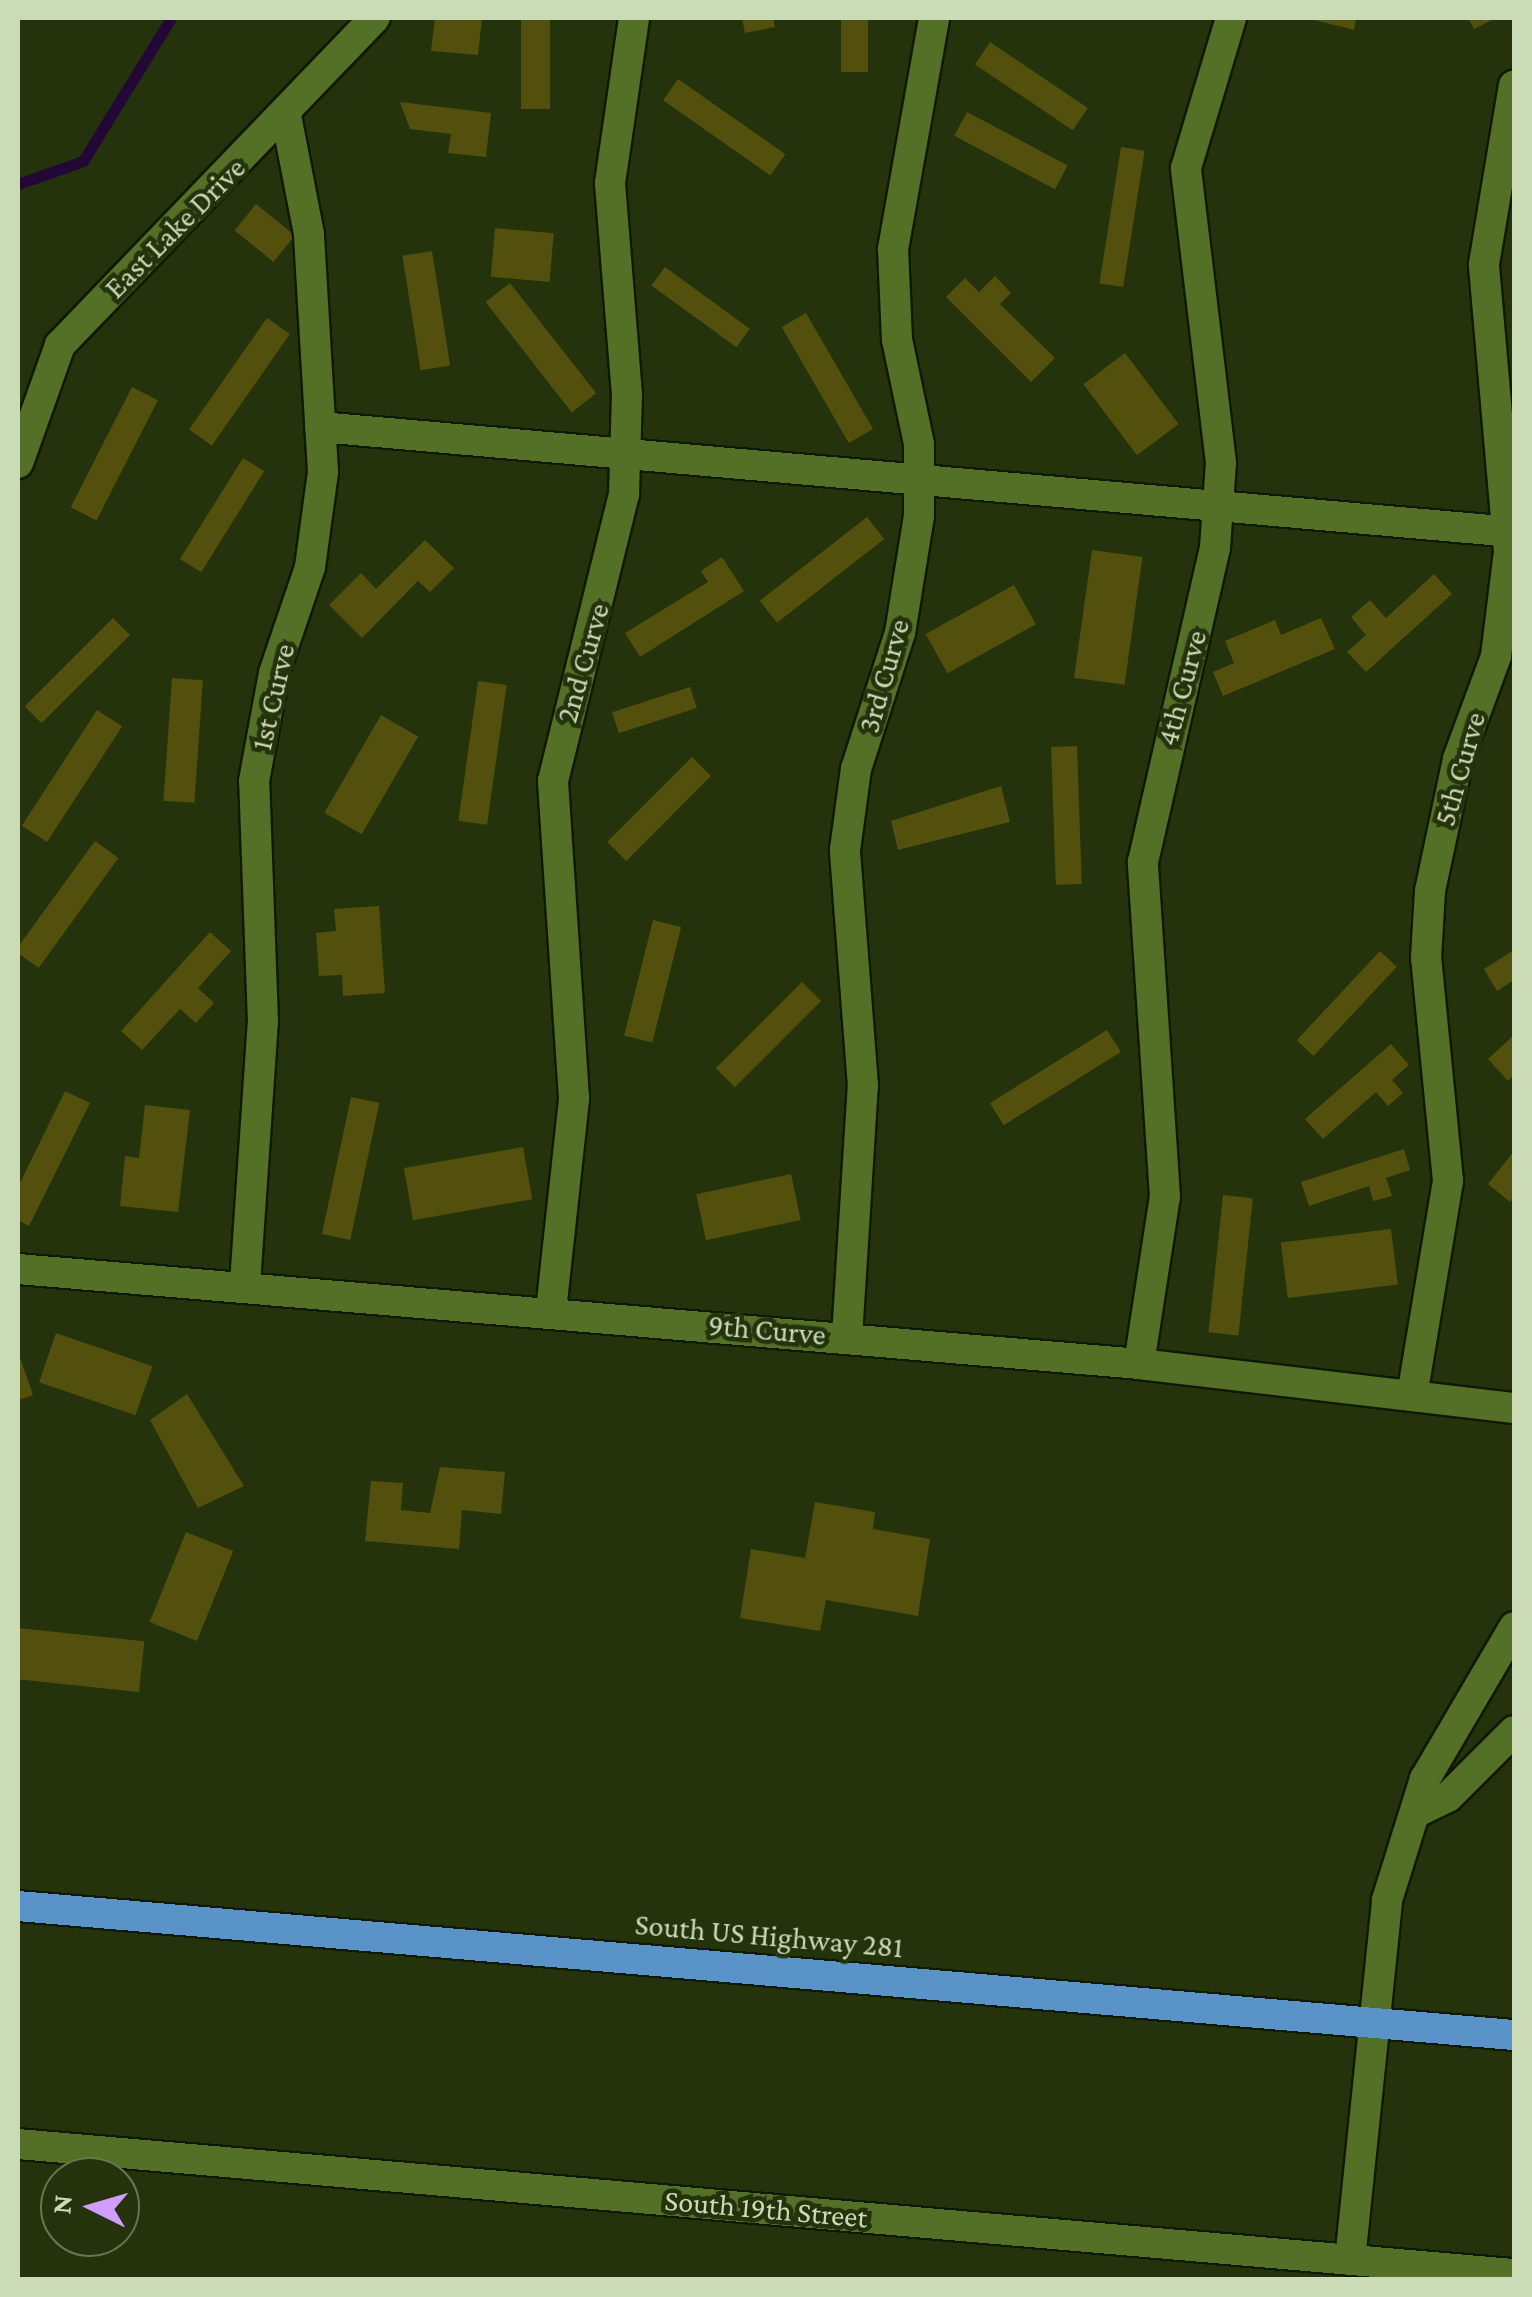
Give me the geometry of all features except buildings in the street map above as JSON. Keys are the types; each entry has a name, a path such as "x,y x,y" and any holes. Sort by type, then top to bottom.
{"highway":[{"name":"South US Highway 281","path":"18,1906 1514,2036"}],"street":[{"name":"East Lake Drive","path":"18,463 60,345 286,116 375,18"},
{"name":"2nd Curve","path":"551,1311 574,1098 553,780 616,550 625,454 610,183 634,18"},
{"name":"3rd Curve","path":"847,1337 863,1086 845,850 856,769 900,633 919,480 893,249 934,18"},
{"name":"4th Curve","path":"1139,1364 1165,1179 1143,862 1218,506 1221,462 1186,168 1232,18"},
{"name":"5th Curve","path":"1412,1396 1448,1180 1426,958 1430,891 1458,759 1496,656 1511,532 1484,264 1514,85"},
{"name":"1st Curve","path":"245,1284 264,1022 254,781 274,674 310,567 320,427 309,234 286,116"},
{"path":"320,427 1511,532"},
{"name":"9th Curve","path":"18,1268 245,1284 1139,1364 1514,1408"},
{"path":"1350,2260 1371,2023 1387,1900 1450,1726 1514,1627"},
{"path":"1418,1811 1448,1797 1514,1731"},
{"name":"South 19th Street","path":"18,2144 1514,2274"}],"waterway":[{"path":"18,184 83,161 171,18"}]}
